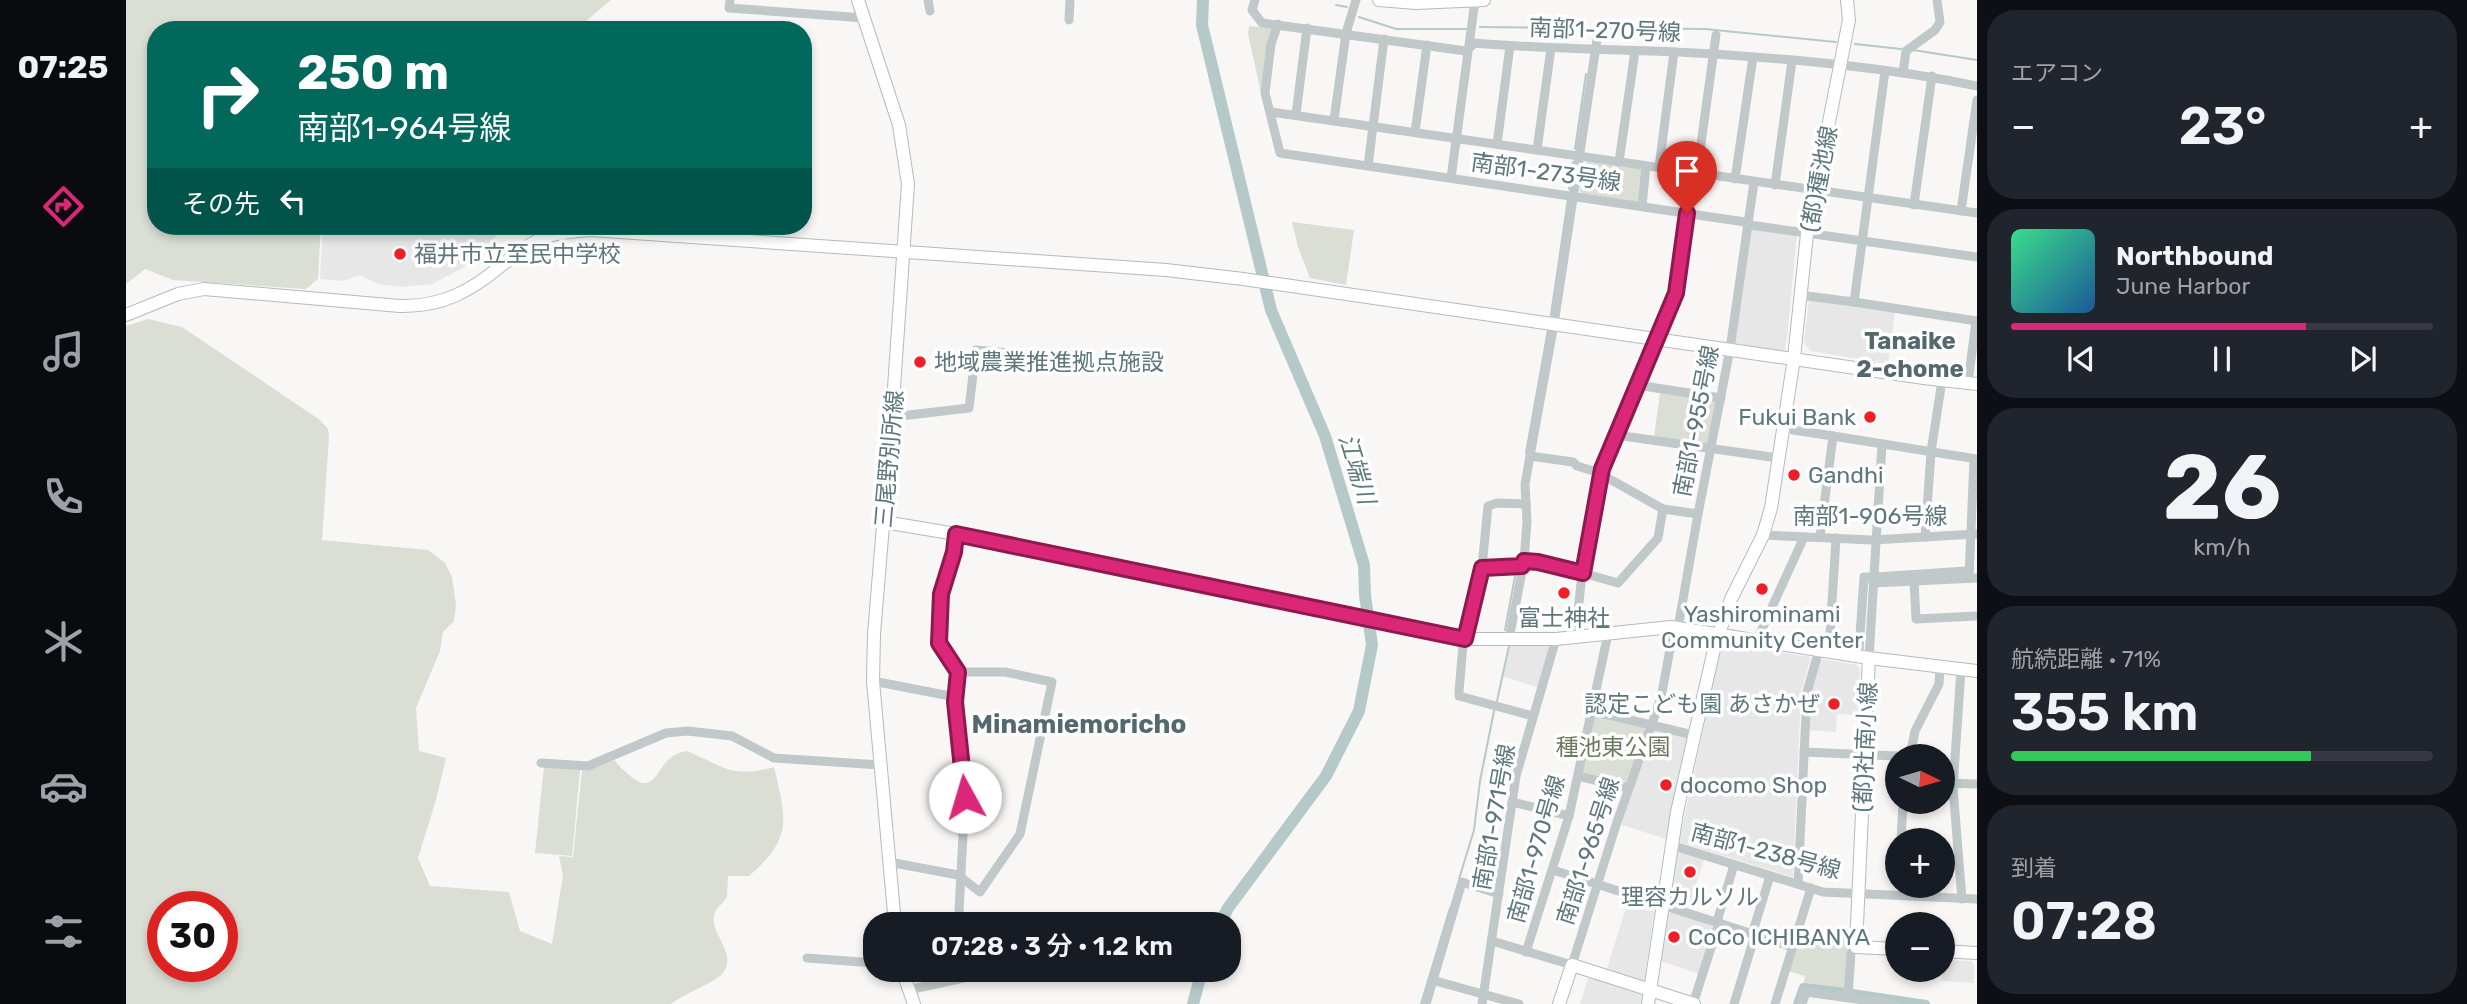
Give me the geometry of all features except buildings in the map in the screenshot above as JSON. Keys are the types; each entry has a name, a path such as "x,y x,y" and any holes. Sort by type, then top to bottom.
{"street":[{"path":"730,0 729,8 864,18"},
{"name":"三尾野別所線","path":"858,0 894,108 904,148 908,184 874,634 873,681 894,912"},
{"path":"928,0 930,11"},
{"path":"1069,20 1070,0"},
{"name":"南部1-270号線","path":"1255,0 1252,10 1262,23 1466,51 1475,43 1714,54 1932,76 1977,86"},
{"path":"1334,120 1346,33 1356,0"},
{"path":"1379,0 1416,4 1484,0"},
{"path":"1451,178 1474,8 1478,0"},
{"name":"(都)種池線","path":"1648,1004 1671,845 1718,634 1731,599 1763,535 1771,509 1794,358 1807,234 1849,20 1847,0"},
{"path":"1903,73 1906,51 1934,30 1940,22 1937,0"},
{"name":"南部1-273号線","path":"1278,24 1271,44 1265,93 1280,153 1748,222 1807,234 1977,257"},
{"path":"1296,114 1307,28"},
{"path":"1509,639 1523,563 1527,522 1525,484 1554,324 1598,33"},
{"path":"1697,173 1716,35"},
{"path":"1368,166 1384,39"},
{"path":"1415,132 1427,45"},
{"path":"1497,144 1510,46"},
{"path":"1537,150 1551,48"},
{"path":"1619,162 1635,51"},
{"path":"1659,167 1674,52"},
{"path":"1735,179 1753,58"},
{"path":"1775,185 1792,61"},
{"path":"1854,302 1885,71"},
{"path":"1914,205 1932,76"},
{"path":"1961,211 1977,100"},
{"path":"1271,112 1977,213"},
{"path":"1642,206 1646,166"},
{"name":"南部1-955号線","path":"1676,628 1730,349 1754,182"},
{"path":"1580,638 1578,612 1601,474 1676,293 1687,213"},
{"path":"126,315 178,294 204,289 400,306 428,305 450,299 470,289 531,244 554,235"},
{"path":"662,235 1166,270 1433,302 1554,324 1972,383 1977,321 1807,296"},
{"path":"892,417 969,408 976,351 1043,356"},
{"path":"1637,385 1721,398"},
{"path":"1925,537 1931,452 1941,387"},
{"path":"1793,430 1976,459 1972,574"},
{"path":"1616,435 1771,457"},
{"path":"1820,537 1833,436"},
{"path":"1882,444 1873,579 1864,654 1977,671"},
{"path":"1530,456 1573,462 1577,466 1601,474 1663,509 1698,514"},
{"path":"1526,504 1497,503 1488,506 1482,568 1465,639 1459,696 1533,716"},
{"path":"1482,568 1538,562 1618,583 1658,538 1663,509"},
{"name":"(都)社南小線","path":"884,522 956,534 1465,639 1580,638 1676,628 1824,651 1864,654 1864,754 1856,947 1885,948"},
{"path":"956,534 954,552 941,594 939,643 958,672 955,697 965,797 959,912"},
{"name":"南部1-906号線","path":"1763,535 1876,539 1974,535"},
{"path":"1757,640 1804,537"},
{"path":"1798,884 1807,692 1824,651 1836,538"},
{"path":"1873,579 1972,574"},
{"path":"1873,579 1914,582 1972,574"},
{"path":"1914,582 1916,619 1977,617"},
{"name":"南部1-965号線","path":"1572,965 1628,788 1661,698 1676,628"},
{"name":"南部1-970号線","path":"1527,952 1569,816 1608,634"},
{"name":"南部1-971号線","path":"1483,999 1516,776 1556,639"},
{"path":"1912,744 1915,731 1939,684 1940,667"},
{"path":"1955,754 1961,669"},
{"path":"889,862 961,876 980,892 1020,834 1052,682 1005,672 958,672"},
{"path":"873,681 955,697"},
{"path":"1592,711 1689,734"},
{"path":"541,763 588,766 666,733 688,731 732,736 774,758 880,765"},
{"path":"1804,752 1885,755"},
{"path":"1578,776 1628,788"},
{"path":"1955,783 1977,784"},
{"path":"1512,802 1569,816"},
{"path":"1955,809 1962,899"},
{"name":"南部1-238号線","path":"1671,845 1822,892 1885,892"},
{"path":"1492,941 1693,1004 1734,865"},
{"path":"1553,870 1793,947"},
{"path":"1734,1004 1770,876"},
{"path":"1426,1004 1462,882 1500,894"},
{"path":"1775,1004 1811,888"},
{"name":"南部1-238号線","path":"1954,898 1977,900"},
{"path":"1955,952 1977,953"},
{"path":"1848,997 1851,953"},
{"path":"807,958 863,962"},
{"path":"1559,1004 1572,965"},
{"path":"1433,980 1483,999 1519,1004"},
{"path":"906,982 914,1004"},
{"path":"908,990 945,982"},
{"path":"1802,1004 1806,992 1892,1004"}],"shaded area":[{"path":"1750,228 1797,234 1787,338 1785,351 1782,352 1737,346 1735,343"},
{"name":"福井市立至民中学校","path":"322,235 496,235 463,268 432,284 400,287 378,284 360,275 343,281 320,279"},
{"path":"1809,300 1895,312 1888,364 1811,351 1804,343"},
{"path":"1726,644 1811,657 1801,692 1793,877 1679,842 1721,647"},
{"path":"1510,645 1550,645 1539,688 1503,676"},
{"name":"認定こども園 あさかぜ","path":"1823,659 1857,665 1860,669 1858,715 1837,714 1836,732 1808,730 1810,694 1819,661"},
{"path":"1652,729 1687,737 1666,839 1619,824"},
{"path":"1677,853 1704,859 1688,910 1671,904"},
{"path":"1629,898 1655,907 1644,983 1606,972"},
{"path":"1668,913 1711,925 1713,929 1699,974 1661,961"},
{"path":"1955,960 1971,961 1974,965 1974,983 1955,982"},
{"path":"1589,976 1642,992 1641,1004 1580,1004"}],"green space":[{"path":"126,0 611,0 586,21 147,21 147,235 320,235 318,279 306,289 173,280 145,269 126,284"},
{"path":"1249,26 1274,29 1261,93 1248,34"},
{"path":"1587,162 1640,169 1643,173 1640,199 1636,202 1582,194 1580,191 1583,165"},
{"path":"1292,222 1354,230 1346,285 1310,278"},
{"path":"148,319 182,327 320,420 328,429 329,437 322,540 428,550 445,563 452,577 456,605 454,621 443,632 440,651 416,708 419,751 446,758 418,858 430,886 509,892 520,931 552,944 563,875 559,856 573,857 582,770 614,760 630,776 641,782 649,782 666,762 687,751 737,771 774,767 783,814 780,838 774,850 749,876 728,876 727,897 714,915 716,930 726,951 727,966 719,977 671,1004 126,1004 126,326"},
{"path":"1660,393 1717,403 1709,442 1706,445 1654,437"},
{"name":"種池東公園","path":"1596,716 1644,727 1646,731 1627,782 1584,774 1582,771 1593,718"},
{"path":"544,766 580,770 572,856 535,853"},
{"path":"1800,934 1848,936 1845,990 1803,985 1805,976 1788,971"}],"waterway":[{"name":"江端川","path":"1203,0 1202,25 1271,310 1325,436 1364,565 1372,645 1359,711 1326,776 1226,912"},
{"path":"1336,5 1347,7"},
{"path":"1359,17 1396,29 1466,29"},
{"path":"1480,27 1705,29 1836,42"},
{"path":"1855,44 1901,49"},
{"path":"1913,50 1977,60"},
{"path":"1575,149 1586,74"},
{"path":"1569,189 1573,162"},
{"path":"1551,315 1568,199"},
{"path":"1526,453 1548,330"},
{"path":"1505,630 1516,571"},
{"path":"1497,701 1509,646"},
{"path":"1459,879 1474,830 1480,781 1494,711"},
{"path":"1421,1004 1450,908"},
{"name":"江端川","path":"1193,1004 1199,982"},
{"path":"1797,1004 1803,987 1846,992"},
{"path":"1852,993 1926,1004"}],"place":[{"name":"福井市立至民中学校","path":"400,254"},
{"name":"地域農業推進拠点施設","path":"920,362"},
{"name":"Fukui Bank","path":"1870,417"},
{"name":"Gandhi","path":"1794,475"},
{"name":"Yashirominami Community Center","path":"1762,589"},
{"name":"富士神社","path":"1564,593"},
{"name":"認定こども園 あさかぜ","path":"1834,704"},
{"name":"docomo Shop","path":"1666,785"},
{"name":"理容カルソル","path":"1690,872"},
{"name":"CoCo ICHIBANYA","path":"1674,937"}],"district":[{"name":"Tanaike 2-chome","path":"1910,355"},
{"name":"Minamiemoricho","path":"1079,724"}],"route":[{"path":"965,797 955,702 958,672 939,643 941,594 954,552 956,534 1465,639 1482,568 1522,566 1524,561 1583,573 1602,469 1676,293 1687,213"}]}
